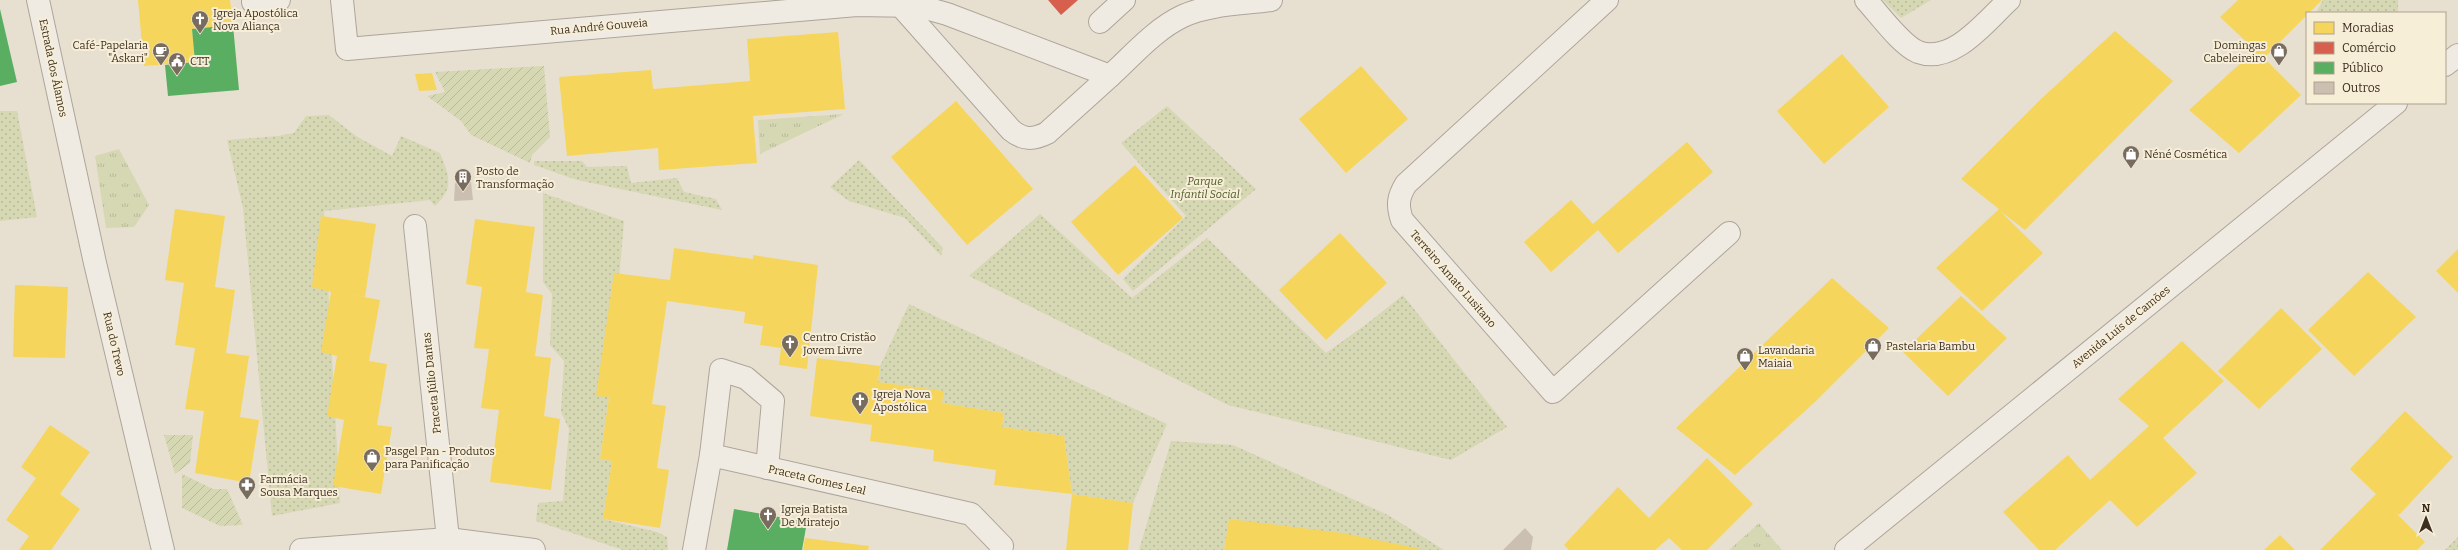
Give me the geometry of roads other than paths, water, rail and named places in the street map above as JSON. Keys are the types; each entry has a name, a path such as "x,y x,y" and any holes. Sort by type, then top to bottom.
{"street":[{"name":"Estrada dos Álamos","path":"38,0 68,137"},
{"path":"253,2 279,0"},
{"name":"Rua André Gouveia","path":"342,0 346,49 849,5 900,5"},
{"path":"1100,22 1124,0"},
{"path":"900,5 1011,130 1020,137 1038,137 1047,133 1166,25 1184,16 1203,10 1271,0"},
{"name":"Terreiro Amato Lusitano","path":"1607,0 1406,184 1400,194 1398,208 1402,220 1553,392 1729,233"},
{"path":"1866,0 1904,42 1918,52 1937,55 1960,45 2009,0"},
{"path":"900,5 918,6 947,14 1110,76"},
{"path":"2446,64 2458,55"},
{"name":"Avenida Luís de Camões","path":"1846,550 2395,104"},
{"name":"Rua do Trevo","path":"68,137 95,263 163,550"},
{"name":"Praceta Júlio Dantas","path":"415,226 448,539"},
{"path":"694,550 711,455 721,370 746,378 773,401 767,468"},
{"name":"Praceta Gomes Leal","path":"711,455 971,514 1002,546 1001,550"},
{"path":"301,550 448,539 534,550"}],"place":[{"name":"Igreja Apostólica Nova Aliança","path":"200,34"},
{"name":"Café-Papelaria \"Askari\"","path":"161,66"},
{"name":"Domingas Cabeleireiro","path":"2279,66"},
{"name":"CTT","path":"177,76"},
{"name":"Néné Cosmética","path":"2131,169"},
{"name":"Posto de Transformação","path":"463,192"},
{"name":"Centro Cristão Jovem Livre","path":"790,358"},
{"name":"Pastelaria Bambu","path":"1873,361"},
{"name":"Lavandaria Maiaia","path":"1745,371"},
{"name":"Igreja Nova Apostólica","path":"860,415"},
{"name":"Pasgel Pan - Produtos para Panificação","path":"372,472"},
{"name":"Farmácia Sousa Marques","path":"247,500"},
{"name":"Igreja Batista De Miratejo","path":"768,530"}],"park label":[{"name":"Parque Infantil Social","path":"1205,187"}]}
